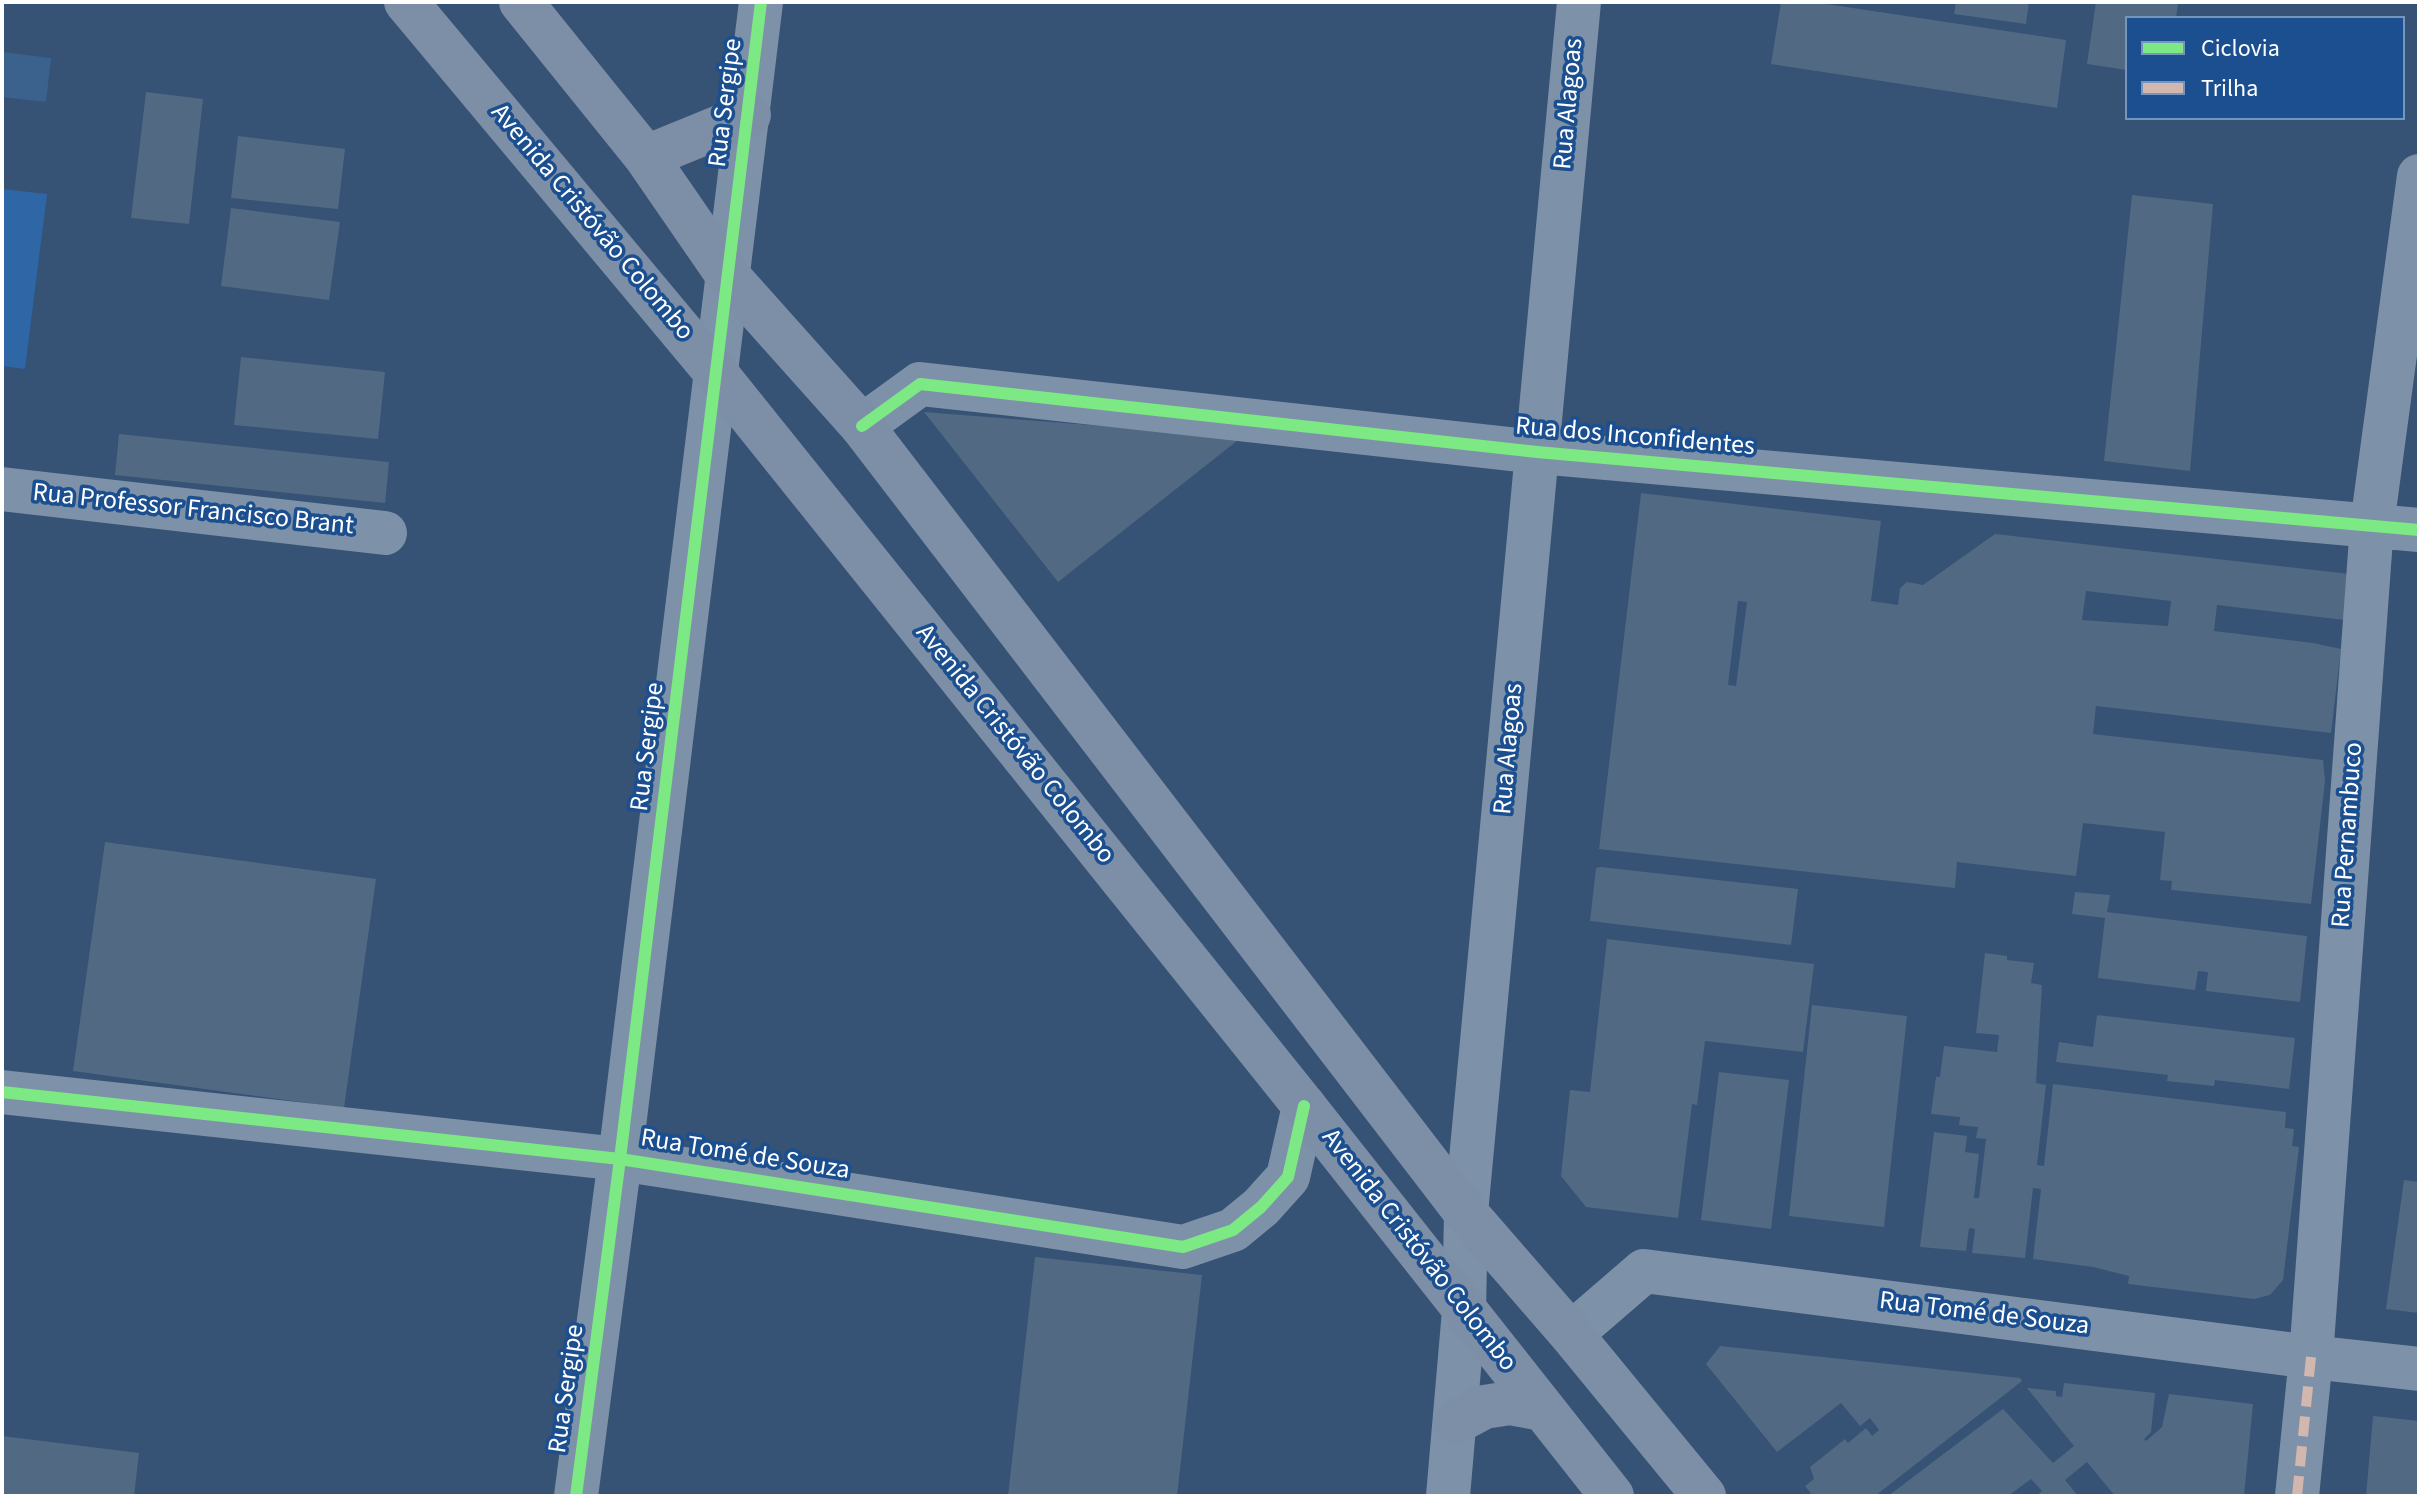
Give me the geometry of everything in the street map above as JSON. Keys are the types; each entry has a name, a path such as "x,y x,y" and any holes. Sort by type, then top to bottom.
{"main road":[{"name":"Avenida Cristóvão Colombo","path":"406,2 716,373 1304,1106 1612,1496"},
{"path":"521,2 646,157 728,276 862,426 1466,1213 1571,1334 1704,1496"},
{"path":"646,157 749,115"},
{"path":"1456,1422 1484,1407 1510,1403 1543,1409"}],"street":[{"name":"Rua Sergipe","path":"576,1496 761,2"},
{"name":"Rua Alagoas","path":"1448,1496 1464,1311 1466,1213 1579,2"},
{"name":"Rua Pernambuco","path":"2297,1496 2311,1357 2372,525 2419,176"},
{"name":"Rua dos Inconfidentes","path":"862,426 920,384 1537,452 2419,530"},
{"name":"Rua Professor Francisco Brant","path":"2,489 385,533"},
{"name":"Rua Tomé de Souza","path":"2,1092 620,1159 1183,1247 1233,1230 1261,1207 1288,1177 1304,1106"},
{"name":"Rua Tomé de Souza","path":"1571,1334 1644,1271 2419,1369"}],"shaded area":[{"path":"2,52 51,58 46,102 2,97"},
{"path":"2,189 47,194 25,369 2,366"}],"building":[{"path":"1781,2 1813,2 2066,40 2057,108 1771,64"},
{"path":"1956,2 2029,2 2026,24 1954,14"},
{"path":"2096,2 2178,3 2176,16 2125,16 2125,70 2087,64"},
{"path":"146,92 203,99 189,224 131,218"},
{"path":"238,136 345,149 338,209 231,198"},
{"path":"2132,195 2213,204 2190,471 2104,461"},
{"path":"231,208 340,222 329,300 221,286"},
{"path":"241,357 385,372 378,439 234,425"},
{"path":"924,412 1242,437 1058,582"},
{"path":"119,434 389,462 385,503 115,475"},
{"path":"1641,493 1881,521 1871,601 1898,605 1900,588 1907,582 1923,585 1995,534 2350,574 2345,620 2217,605 2214,631 2341,649 2331,733 2096,706 2093,734 2323,760 2325,781 2311,904 2171,890 2172,881 2160,880 2165,832 2083,823 2076,876 1957,862 1955,888 1599,849","holes":["2086,591 2171,601 2168,626 2082,620","1738,601 1747,602 1736,686 1728,685"]},
{"path":"105,842 376,879 344,1108 73,1071"},
{"path":"1596,868 1798,889 1791,945 1590,921"},
{"path":"2075,892 2110,895 2107,912 2307,936 2300,1002 2206,991 2208,972 2198,971 2195,990 2098,978 2105,918 2072,914"},
{"path":"1607,939 1814,964 1803,1052 1705,1041 1697,1105 1692,1104 1678,1218 1586,1207 1561,1176 1570,1090 1590,1092"},
{"path":"1985,953 2007,956 2007,960 2034,963 2031,983 2042,985 2036,1083 2046,1085 2037,1165 2044,1166 2053,1084 2286,1112 2285,1128 2294,1129 2292,1146 2299,1147 2283,1280 2270,1295 2254,1299 2128,1284 2129,1276 2093,1267 2033,1259 2041,1189 2033,1188 2025,1258 1972,1253 1975,1229 1969,1228 1966,1251 1920,1247 1934,1132 1967,1136 1965,1152 1979,1154 1974,1198 1979,1198 1986,1139 1976,1138 1978,1127 1959,1125 1960,1117 1931,1114 1944,1046 1997,1052 1999,1035 1976,1033"},
{"path":"1812,1005 1907,1016 1884,1227 1789,1216"},
{"path":"2097,1015 2295,1038 2289,1089 2215,1080 2214,1086 2167,1081 2168,1075 2056,1062 2059,1042 2093,1047"},
{"path":"1719,1072 1789,1080 1771,1229 1701,1220"},
{"path":"2404,1180 2419,1182 2419,1313 2386,1309"},
{"path":"1035,1257 1202,1275 1177,1496 1008,1496"},
{"path":"1720,1346 2020,1378 2022,1381 1875,1496 1813,1496 1805,1486 1814,1479 1810,1467 1845,1439 1848,1443 1866,1428 1872,1436 1879,1430 1870,1418 1860,1426 1841,1403 1777,1452 1706,1364"},
{"path":"2064,1383 2155,1393 2151,1432 2144,1439 2146,1441 2162,1427 2169,1394 2253,1404 2244,1496 2115,1496 2087,1462 2065,1480 2078,1496 2036,1496 2042,1491 2031,1479 2008,1496 1888,1496 2003,1409 2053,1463 2074,1446 2027,1388 2056,1391 2056,1396 2062,1397"},
{"path":"2373,1416 2419,1421 2419,1496 2366,1496"},
{"path":"2,1436 139,1453 134,1496 2,1496"}],"marked path":[{"path":"2297,1496 2311,1357"}],"cycle path":[{"path":"576,1496 761,2"},
{"path":"862,426 920,384 1537,452 2419,530"},
{"path":"2,1092 620,1159 1183,1247 1233,1230 1261,1207 1288,1177 1304,1106"}]}
